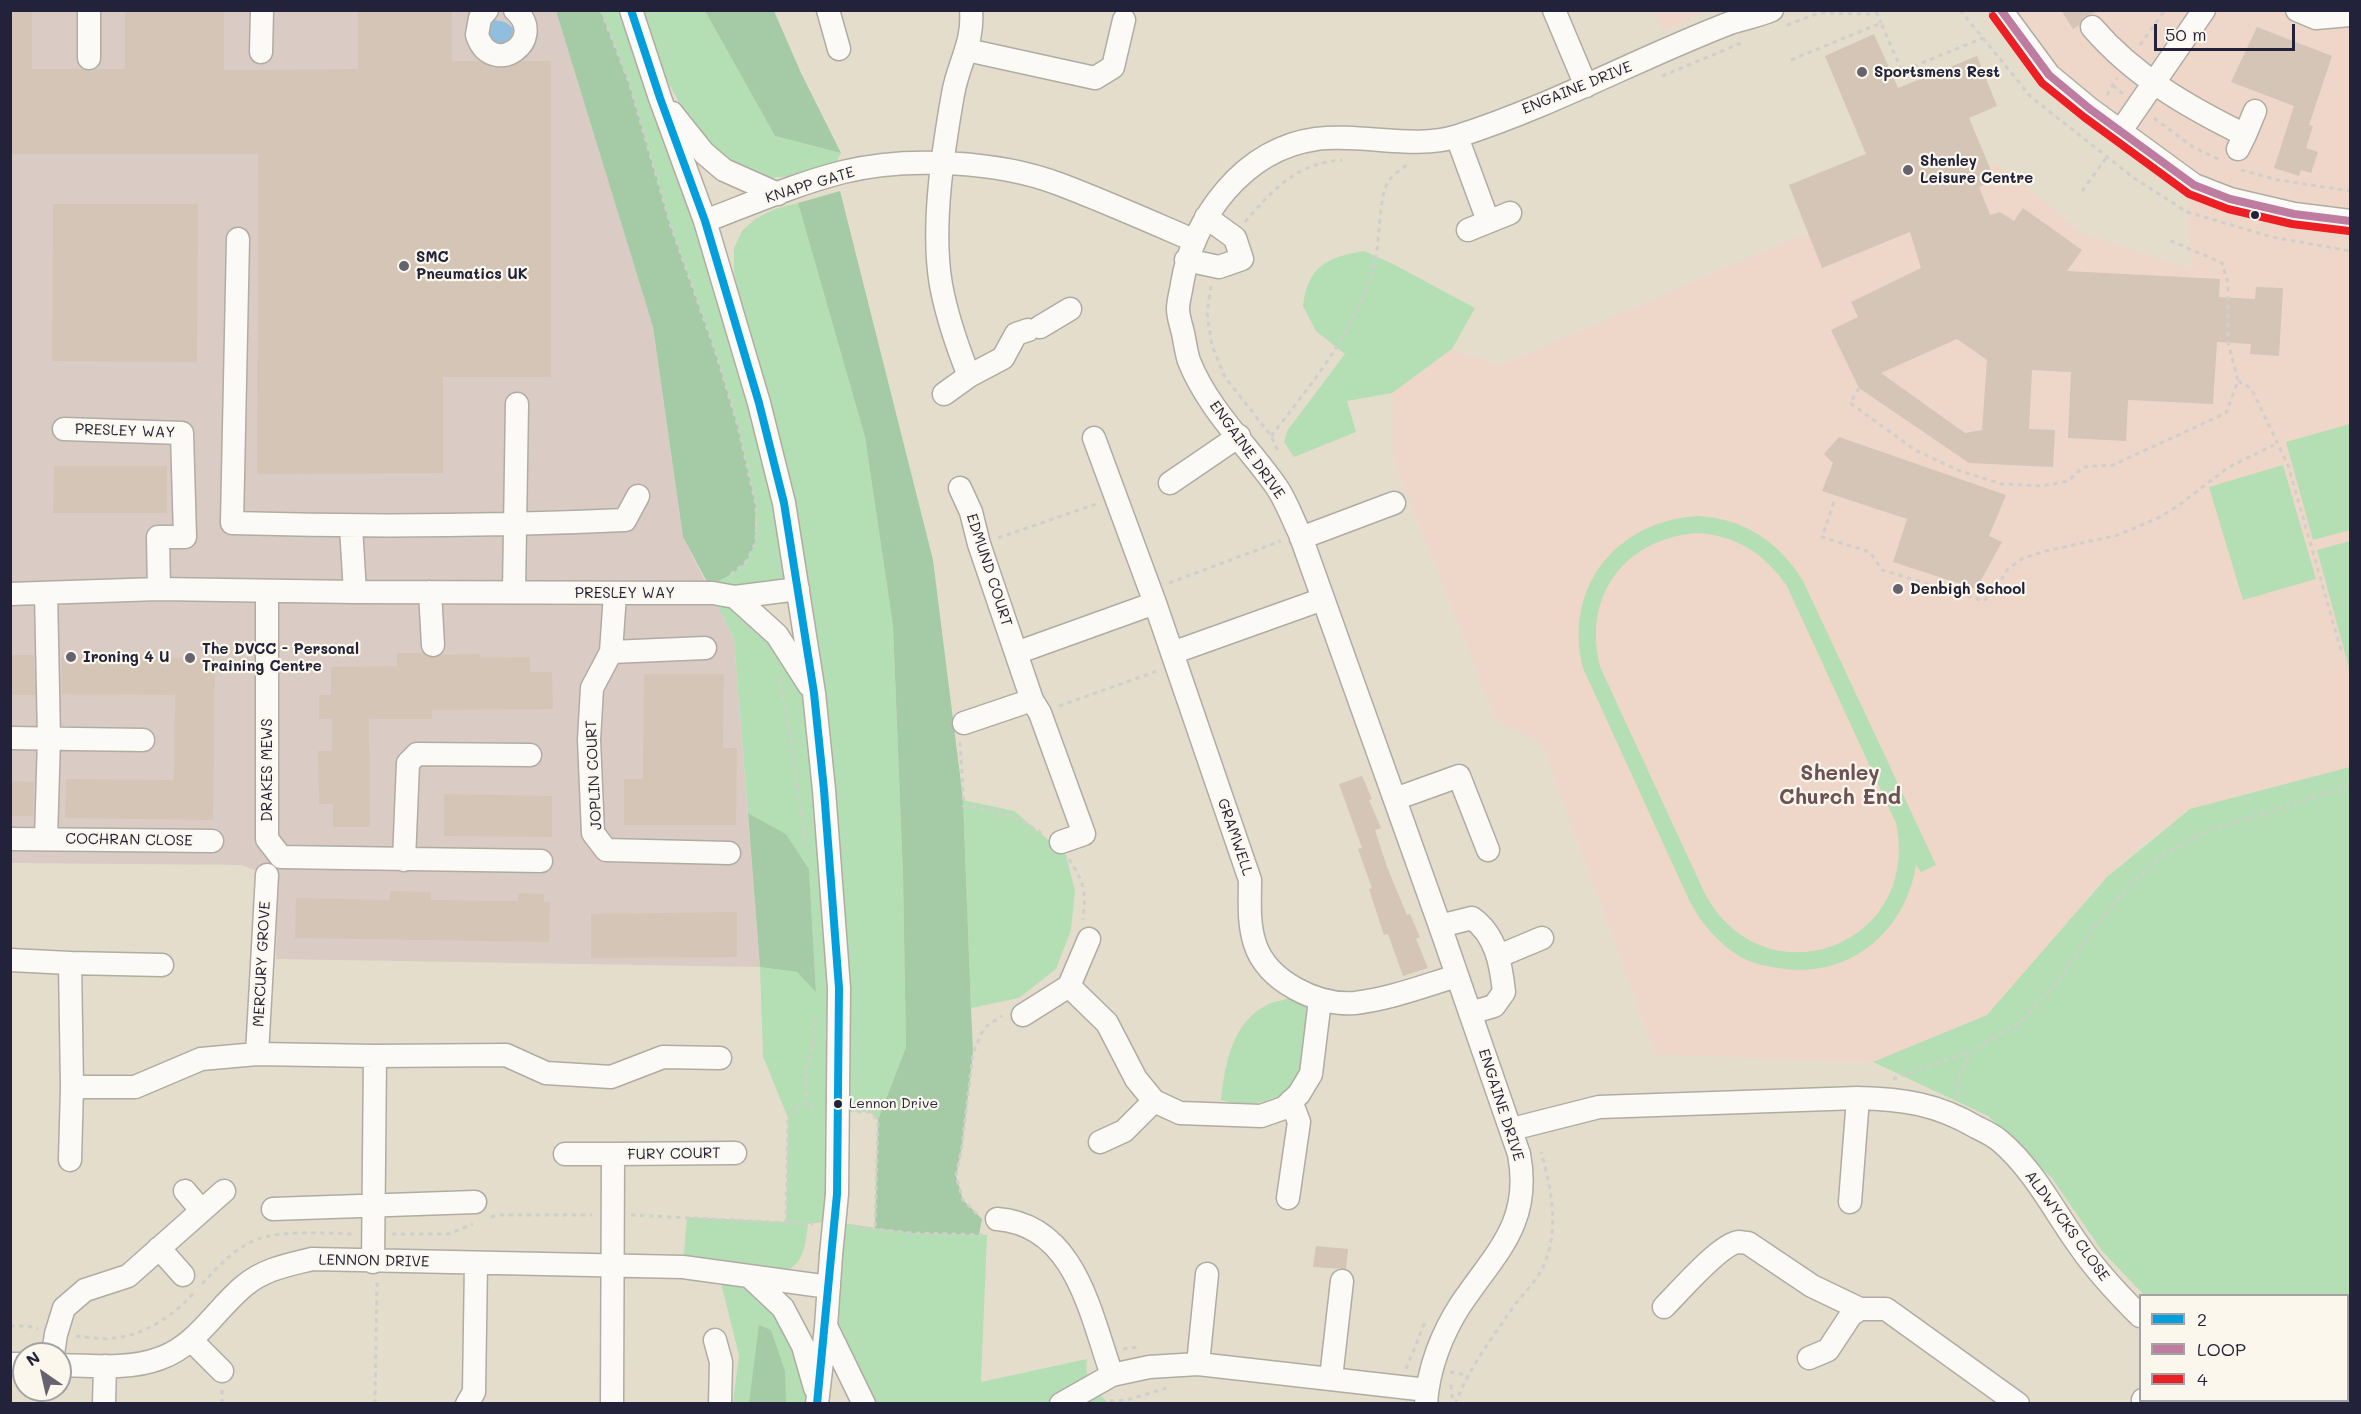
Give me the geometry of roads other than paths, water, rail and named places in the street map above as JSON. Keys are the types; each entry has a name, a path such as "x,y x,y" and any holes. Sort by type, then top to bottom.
{"street":[{"path":"89,10 89,58"},
{"path":"261,52 262,10"},
{"path":"487,10 477,26 480,43 493,54 502,55 518,48 524,41 525,25 522,17 515,10"},
{"path":"632,10 660,99 705,221 761,414 784,503 814,693 839,988 837,1194 817,1401"},
{"path":"828,10 839,49"},
{"path":"969,376 951,329 941,283 938,232 943,163 953,91 973,27 972,10"},
{"path":"1554,10 1586,86"},
{"path":"2001,10 2049,75 2120,132 2194,185 2230,199 2294,214 2350,221"},
{"path":"2120,132 2204,10"},
{"path":"2297,10 2316,18 2350,15"},
{"name":"ENGAINE DRIVE","path":"1426,1397 1431,1368 1460,1305 1491,1265 1509,1236 1520,1204 1523,1177 1512,1129 1300,536 1278,488 1213,406 1189,360 1178,309 1190,250 1206,217 1238,178 1257,163 1279,151 1316,139 1367,138 1433,141 1456,137 1586,86 1732,22 1775,19"},
{"path":"967,50 1095,78 1113,67 1124,20"},
{"path":"2092,27 2108,46 2153,83 2241,142 2255,111"},
{"path":"660,99 704,153 724,170 777,194"},
{"path":"1456,137 1478,226 1510,213"},
{"name":"KNAPP GATE","path":"705,221 843,172 883,165 943,163 999,168 1057,183 1219,267 1242,259 1235,237 1206,217"},
{"path":"238,239 232,524 351,527 516,525 625,520 638,496"},
{"path":"944,394 969,376 1003,358 1016,334 1034,328 1070,309"},
{"path":"514,591 518,404"},
{"name":"PRESLEY WAY","path":"64,429 182,433 185,537 158,537 159,589"},
{"path":"1170,483 1239,436"},
{"name":"GRAMWELL","path":"1094,438 1152,596 1250,880 1250,919 1255,945 1272,971 1287,983 1320,1000 1353,1003 1393,996 1457,976"},
{"name":"EDMUND COURT","path":"960,488 1036,706 1090,832 1061,842"},
{"path":"1300,536 1394,503"},
{"path":"351,527 355,592"},
{"name":"PRESLEY WAY","path":"10,594 159,589 713,593 735,597 798,589"},
{"name":"DRAKES MEWS","path":"267,591 267,839 281,857 542,861"},
{"path":"430,592 433,645"},
{"name":"COCHRAN CLOSE","path":"46,593 49,738 46,839"},
{"name":"JOPLIN COURT","path":"615,594 611,652 592,688 589,740 593,832 606,850 729,853"},
{"path":"1016,653 1152,596"},
{"path":"735,597 777,635 814,693"},
{"path":"1174,659 1323,599"},
{"path":"611,652 705,648"},
{"path":"964,723 1036,706"},
{"path":"10,738 143,740"},
{"path":"404,860 408,763 417,754 530,755"},
{"path":"1395,799 1459,776 1488,850"},
{"name":"COCHRAN CLOSE","path":"10,838 212,841"},
{"name":"MERCURY GROVE","path":"256,1054 267,875"},
{"path":"1440,926 1472,918 1484,926 1499,956 1504,992 1494,1006 1470,1013"},
{"path":"1499,956 1542,938"},
{"path":"1023,1015 1069,986 1089,939"},
{"path":"10,960 162,966"},
{"path":"70,963 72,1087 70,1160"},
{"path":"1069,986 1107,1023 1136,1079 1154,1101 1180,1113 1261,1116 1284,1108 1299,1094 1311,1074 1320,1000"},
{"path":"72,1087 135,1087 201,1059 256,1054 506,1055 546,1073 611,1077 663,1057 720,1058"},
{"path":"373,1262 375,1056"},
{"path":"1850,1202 1858,1098"},
{"name":"ALDWYCKS CLOSE","path":"1512,1129 1599,1107 1858,1098 1891,1098 1929,1105 1958,1116 1999,1140 2030,1172 2080,1248 2139,1315"},
{"path":"1100,1142 1124,1131 1154,1101"},
{"path":"1288,1197 1299,1122 1291,1101"},
{"name":"FURY COURT","path":"565,1154 735,1153"},
{"name":"FURY COURT","path":"612,1404 613,1155"},
{"path":"185,1191 201,1210"},
{"path":"55,1342 64,1308 85,1290 128,1276 224,1191"},
{"path":"273,1209 475,1202"},
{"path":"986,1225 1011,1220 1029,1226 1065,1256 1077,1276 1112,1374"},
{"path":"1664,1307 1713,1257 1726,1247 1738,1242 1748,1244 1812,1286 1860,1309 1886,1309 2018,1404"},
{"path":"159,1248 183,1275"},
{"name":"LENNON DRIVE","path":"72,1365 134,1364 162,1358 191,1340 245,1285 271,1269 312,1259 373,1262 683,1266 829,1287"},
{"path":"467,1404 474,1392 476,1263"},
{"path":"1198,1364 1207,1274"},
{"path":"749,1276 783,1308 802,1346 817,1401"},
{"path":"1331,1378 1342,1281"},
{"path":"1809,1358 1828,1350 1851,1315 1860,1309"},
{"path":"826,1326 864,1404"},
{"path":"191,1340 222,1371"},
{"path":"715,1340 721,1362 721,1402"},
{"path":"1061,1404 1112,1374 1149,1367 1198,1364 1331,1378 1426,1397"},
{"path":"104,1404 105,1366"}],"water":[{"path":"494,20 505,22 513,28 512,40 501,45 490,40 488,30"}],"place":[{"name":"Sportsmens Rest","path":"1862,72"},
{"name":"Shenley Leisure Centre","path":"1908,170"},
{"name":"SMC Pneumatics UK","path":"404,266"},
{"name":"Denbigh School","path":"1898,589"},
{"name":"Ironing 4 U","path":"71,657"},
{"name":"The DVCC - Personal Training Centre","path":"190,658"},
{"name":"Lennon Drive","path":"838,1104"}],"district":[{"name":"Shenley Church End","path":"1840,786"}]}
